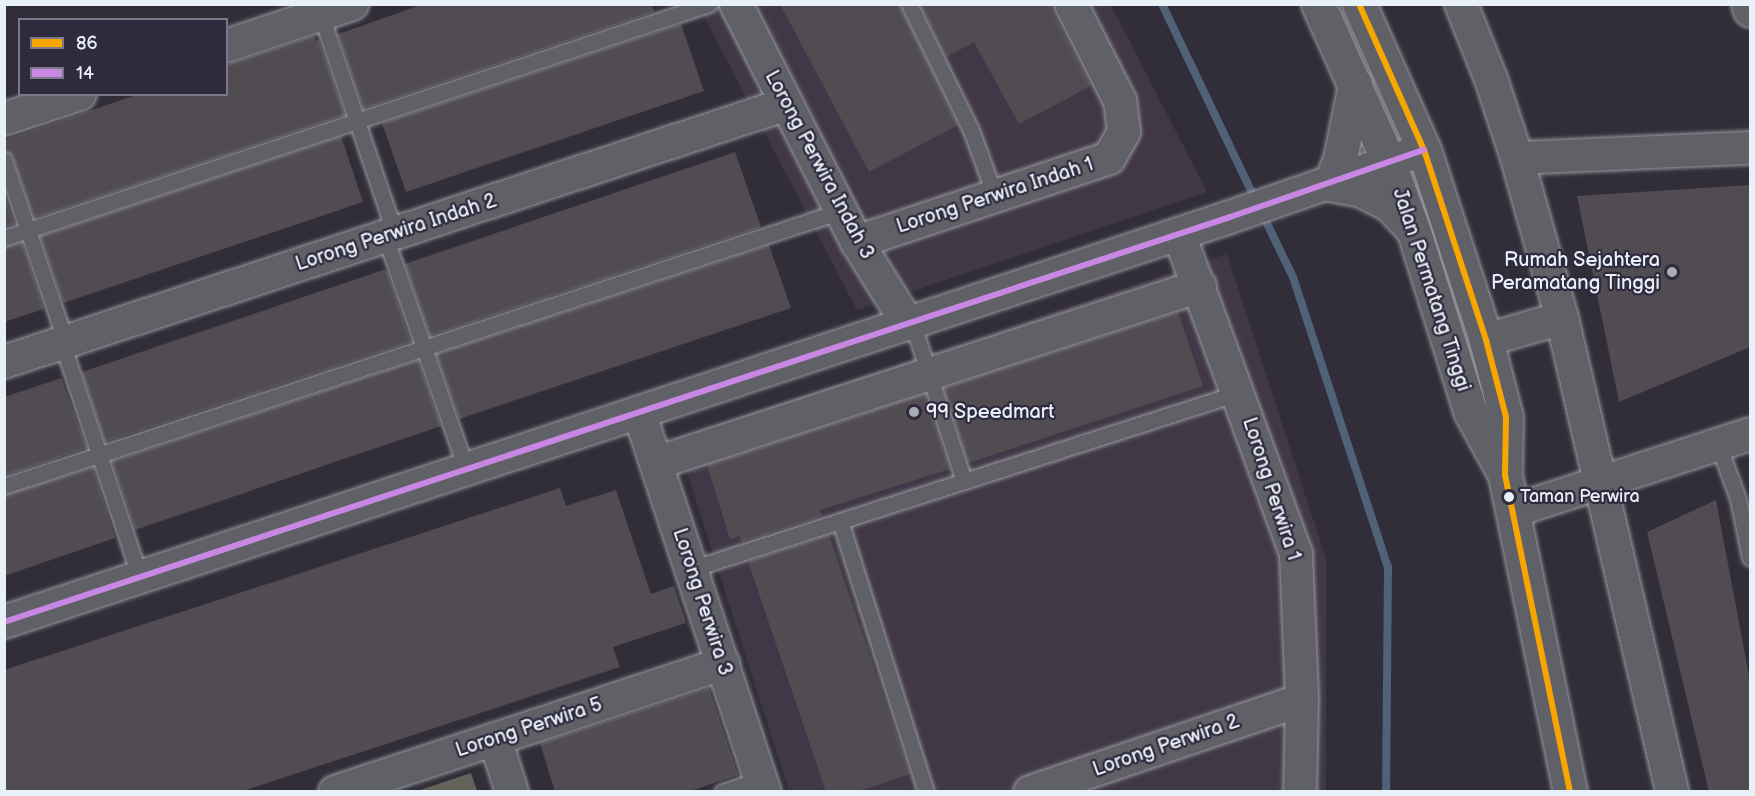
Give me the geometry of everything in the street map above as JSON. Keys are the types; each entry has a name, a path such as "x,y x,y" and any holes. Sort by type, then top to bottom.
{"highway":[{"name":"Jalan Permatang Tinggi","path":"1318,4 1389,163 1414,232 1470,411 1505,475 1570,792"},
{"name":"Jalan Permatang Tinggi","path":"1359,4 1424,150 1486,340 1506,417 1505,475"},
{"path":"1355,84 1340,159 1330,184 1360,190 1389,204 1414,232"}],"street":[{"path":"228,45 314,12 352,4"},
{"name":"Lorong Perwira Indah 3","path":"736,4 857,242 910,323"},
{"name":"Lorong Perwira Indah 1","path":"857,242 1109,158 1124,132 1120,102 1071,4"},
{"path":"1461,4 1491,79 1517,158 1562,318 1672,792"},
{"path":"1748,4 1750,12"},
{"path":"4,119 74,96"},
{"name":"Lorong Perwira Indah 2","path":"4,362 787,104"},
{"path":"1517,158 1750,148"},
{"path":"4,622 1230,218 1424,150"},
{"name":"Lorong Perwira 1","path":"1179,234 1200,286 1296,554 1302,700 1300,792"},
{"path":"656,463 1200,286"},
{"path":"1486,340 1562,318"},
{"name":"Lorong Perwira 3","path":"639,412 763,785"},
{"path":"1514,511 1750,434"},
{"name":"Lorong Perwira 5","path":"335,792 723,664"},
{"name":"Lorong Perwira 2","path":"1030,792 1302,700"},
{"path":"495,739 513,792"}],"lane":[{"path":"4,238 709,4"},
{"path":"909,4 971,130 995,196"},
{"path":"314,12 357,121 424,348 466,469"},
{"path":"4,160 140,577"},
{"path":"4,486 841,211"},
{"path":"910,323 964,481"},
{"path":"691,569 1238,393"},
{"path":"1718,444 1744,497 1750,558"},
{"path":"840,520 926,792"},
{"path":"722,792 763,785"}],"shaded area":[{"path":"698,5 1111,5 1207,192 857,310"},
{"path":"1227,254 1326,559 1326,791 789,791 676,438"},
{"path":"471,773 477,791 417,791"}],"building":[{"path":"424,4 652,4 654,12 363,109 338,34"},
{"path":"780,4 899,4 958,125 869,172"},
{"path":"920,4 1049,4 1091,86 1019,124 974,42 946,57"},
{"path":"681,24 704,91 406,192 382,123"},
{"path":"314,36 316,41 319,40 345,115 34,218 13,157 4,150 4,140 133,96 228,96 228,64"},
{"path":"341,136 363,202 63,303 40,236"},
{"path":"735,152 761,227 430,336 405,264"},
{"name":"Rumah Sejahtera Peramatang Tinggi","path":"1750,185 1750,347 1619,402 1577,196"},
{"path":"4,192 15,224 4,228"},
{"path":"22,242 44,309 4,322 4,247"},
{"path":"769,245 791,308 459,419 436,354"},
{"path":"383,270 387,271 411,342 105,442 82,372"},
{"path":"1178,312 1203,386 968,463 944,388"},
{"path":"418,360 441,426 135,530 112,461"},
{"path":"61,378 87,448 4,476 4,397"},
{"path":"925,394 950,469 820,510 822,516 742,542 739,536 730,539 707,465"},
{"path":"93,467 115,538 4,576 4,495"},
{"path":"560,488 566,506 616,490 651,594 674,586 686,623 613,647 620,667 240,792 4,792 4,670"},
{"path":"1716,500 1750,681 1750,792 1709,792 1647,532"},
{"path":"829,535 910,774 857,792 826,792 748,561"},
{"path":"709,688 738,775 687,792 555,792 540,743"}],"waterway":[{"path":"1162,4 1256,201"},
{"path":"1262,213 1293,277 1388,567 1386,792"}],"transit line":[{"name":"86","path":"1359,4 1424,150 1486,340 1506,417 1505,475 1570,792"},
{"name":"14","path":"4,622 1230,217 1424,150"}],"place":[{"name":"Rumah Sejahtera Peramatang Tinggi","path":"1672,272"},
{"name":"99 Speedmart","path":"914,412"},
{"name":"Taman Perwira","path":"1509,497"}]}
